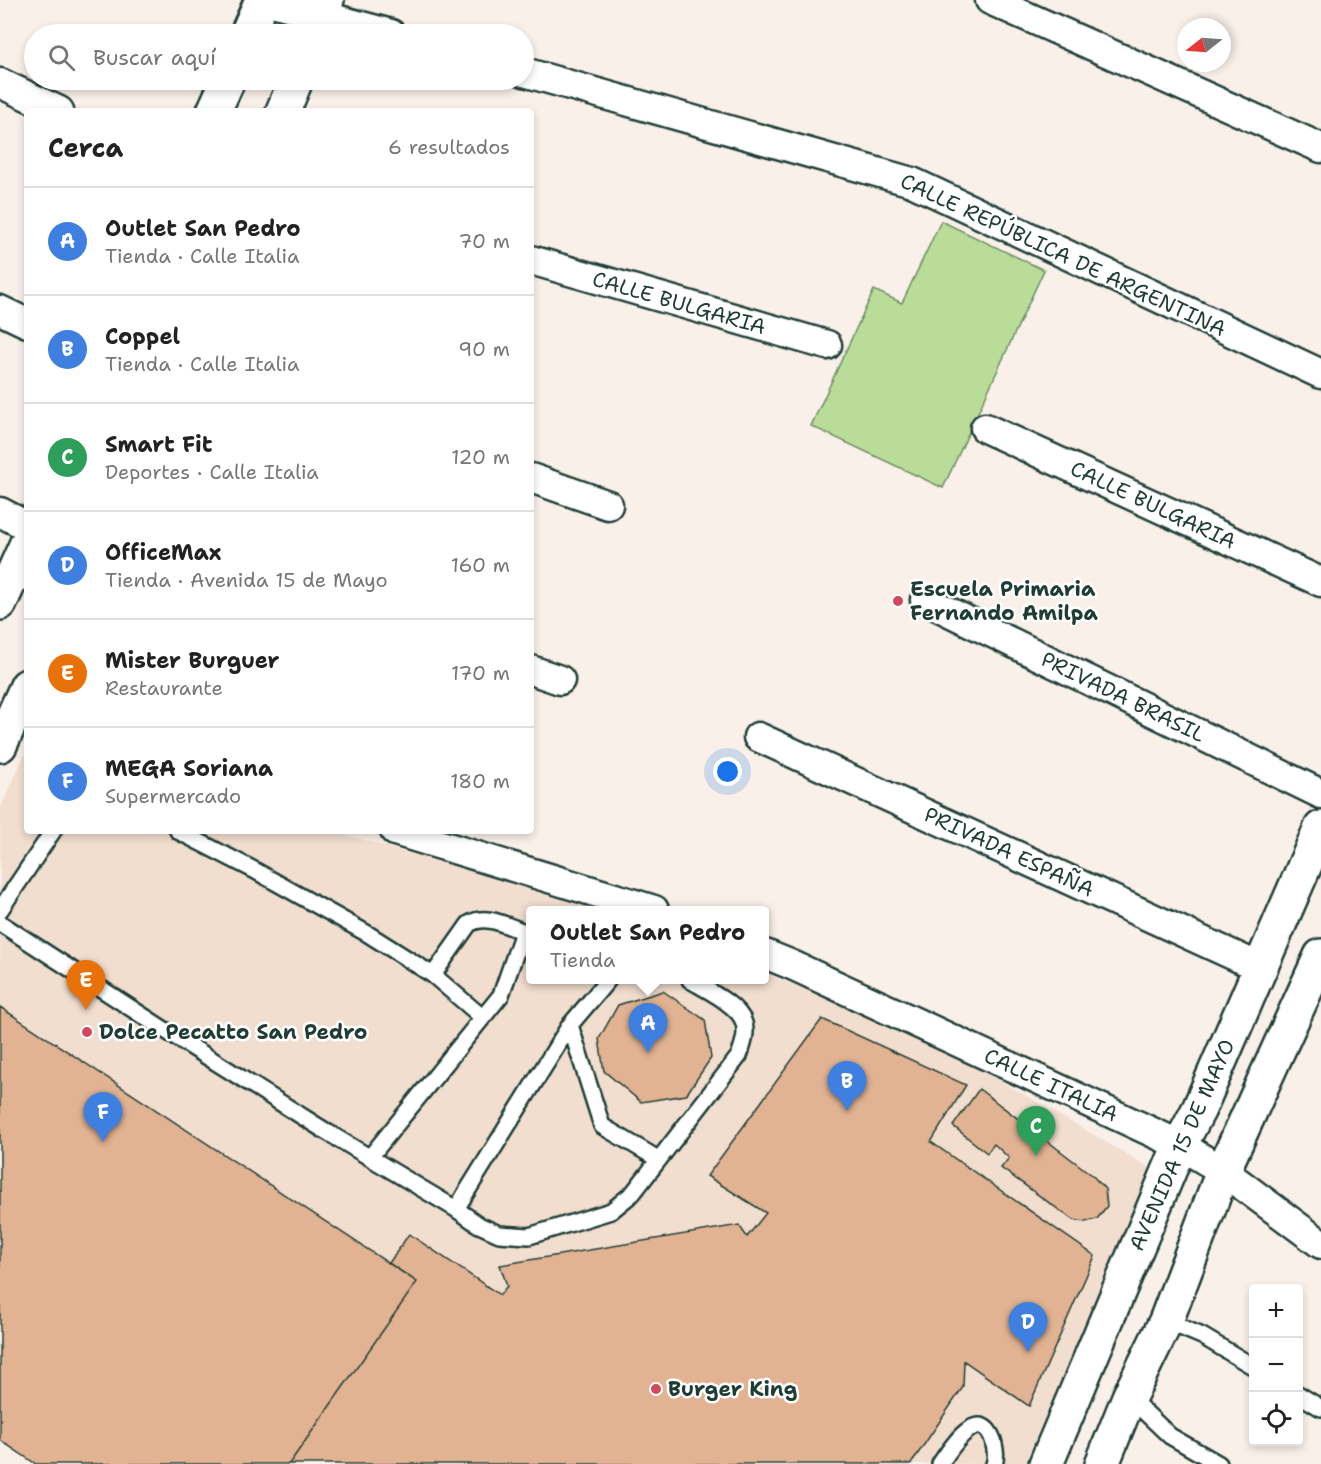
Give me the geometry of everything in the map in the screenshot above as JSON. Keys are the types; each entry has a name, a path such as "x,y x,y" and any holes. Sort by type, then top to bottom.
{"main road":[{"path":"252,24 263,0"},
{"path":"215,108 223,90"},
{"path":"284,108 292,90"},
{"path":"0,603 24,550"},
{"path":"0,746 24,692"},
{"name":"AVENIDA 15 DE MAYO","path":"1046,1464 1180,1145 1199,1109 1321,828"},
{"path":"1102,1464 1129,1397 1166,1321 1223,1171 1321,956"}],"street":[{"path":"263,0 352,24"},
{"path":"990,0 1321,148"},
{"name":"CALLE REPÚBLICA DE ARGENTINA","path":"534,75 912,182 1321,374"},
{"path":"0,83 53,108"},
{"name":"CALLE BULGARIA","path":"534,261 827,345"},
{"path":"0,310 24,322"},
{"name":"CALLE BULGARIA","path":"986,428 1321,582"},
{"path":"534,479 608,505"},
{"path":"0,512 24,524"},
{"name":"PRIVADA BRASIL","path":"925,600 1321,794"},
{"path":"534,671 560,680"},
{"name":"PRIVADA ESPAÑA","path":"758,737 1259,968"},
{"path":"405,834 641,906"},
{"name":"CALLE ITALIA","path":"769,956 1180,1145 1223,1171 1321,1244"}],"lane":[{"path":"0,910 51,834"},
{"path":"200,836 433,975 482,1017"},
{"path":"433,975 469,924 475,921 488,919 526,933"},
{"path":"0,923 160,1027 456,1209 479,1226 500,1234 529,1236 611,1211 633,1194 739,1056 745,1039 744,1022 735,1008 696,984"},
{"path":"370,1157 501,994 526,935"},
{"path":"456,1209 570,1025 605,984"},
{"path":"570,1025 602,1126 658,1159"},
{"path":"1166,1321 1202,1336 1249,1364"},
{"path":"1129,1397 1170,1436 1219,1464"},
{"path":"1303,1397 1321,1408"},
{"path":"940,1464 963,1433 976,1427 983,1427 989,1432 994,1445 996,1460 994,1464"}],"shaded area":[{"path":"24,756 24,834 343,834 588,906 526,906 526,984 769,984 769,975 962,1054 999,1080 1152,1169 1025,1464 36,1464 0,1440 0,809"}],"green space":[{"path":"941,221 1044,270 943,488 811,426 874,290 902,303"}],"building":[{"path":"663,991 705,1020 711,1058 686,1095 641,1102 604,1071 599,1039 618,1005"},
{"path":"0,1007 417,1282 289,1464 36,1464 0,1440"},
{"path":"822,1019 966,1085 931,1142 1095,1256 1029,1406 964,1361 963,1387 911,1464 289,1464 417,1282 389,1263 409,1234 500,1295 507,1286 500,1265 739,1225 747,1237 766,1213 707,1176"},
{"path":"979,1089 1092,1175 1105,1189 1107,1206 1097,1219 1085,1222 1073,1220 1001,1168 1009,1158 994,1144 987,1153 953,1126"}],"place":[{"name":"Escuela Primaria Fernando Amilpa","path":"898,601"},
{"name":"Mister Burguer","path":"86,1010"},
{"name":"Dolce Pecatto San Pedro","path":"87,1032"},
{"name":"Outlet San Pedro","path":"648,1053"},
{"name":"Coppel","path":"847,1111"},
{"name":"MEGA Soriana","path":"103,1142"},
{"name":"Smart Fit","path":"1036,1156"},
{"name":"OfficeMax","path":"1028,1352"},
{"name":"Burger King","path":"656,1389"}]}
